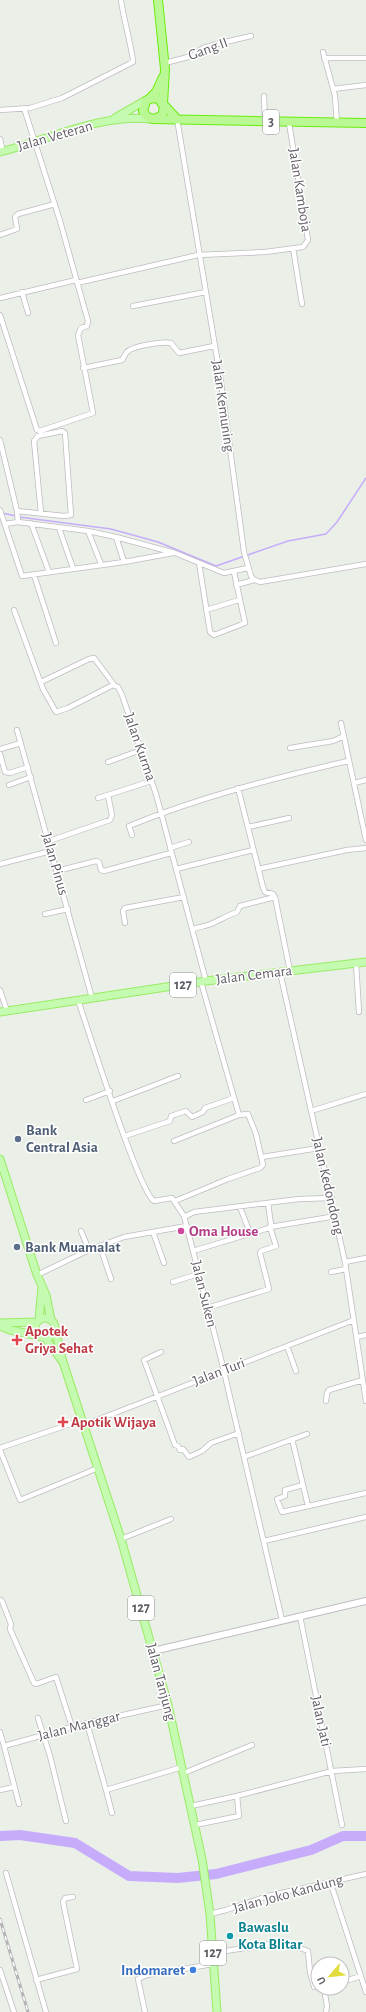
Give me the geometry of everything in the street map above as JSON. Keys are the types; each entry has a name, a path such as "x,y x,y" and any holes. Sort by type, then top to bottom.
{"highway":[{"path":"158,0 165,66 164,110 162,116 153,119 147,117 143,111 144,104 158,88 165,66"},
{"path":"148,99 159,99 177,119"},
{"name":"3","path":"153,119 289,123 366,123"}],"main road":[{"name":"Jalan Veteran","path":"110,121 148,99"},
{"name":"Jalan Veteran","path":"2,152 110,121 132,118 153,119"},
{"name":"Jalan Cemara","path":"3,1012 203,982 366,962"},
{"name":"127","path":"0,1159 37,1275 46,1295 51,1320 55,1328"},
{"name":"127","path":"42,1287 38,1321 35,1328 42,1337"},
{"path":"0,1325 38,1321 45,1318 51,1320"},
{"path":"0,1325 10,1330 42,1337 53,1334 55,1328"},
{"name":"Jalan Tanjung","path":"55,1328 63,1362 121,1539 168,1705 202,1859 210,1914 217,2012"},
{"name":"Jalan Tanjung","path":"42,1337 63,1362"},
{"path":"153,1650 366,1601"}],"street":[{"path":"0,110 25,111 62,98 133,62 133,53 128,40 121,0"},
{"name":"Gang II","path":"165,66 192,56 203,48 251,36"},
{"path":"323,52 333,89 337,123"},
{"path":"324,58 366,58"},
{"path":"333,89 366,85"},
{"path":"264,96 265,122"},
{"path":"0,315 38,431 93,413 83,368 78,332 81,328 87,326 88,321 55,204 25,111"},
{"name":"Jalan Kemuning","path":"177,119 198,255 206,292 244,552 248,568 254,580"},
{"name":"Jalan Kamboja","path":"0,298 198,255 303,246 308,240 289,123"},
{"path":"0,139 2,152"},
{"path":"0,235 17,229 15,217 18,214 55,204"},
{"path":"293,248 302,304"},
{"path":"22,292 28,313"},
{"path":"133,306 206,292"},
{"path":"83,368 122,360 126,353 132,349 155,344 171,343 179,353 214,346"},
{"path":"5,524 18,516 40,513 64,516 72,513 65,433 62,431 38,436 34,441 40,513"},
{"path":"0,440 18,516 31,523 59,528 88,530 116,537 175,553 224,573 248,568"},
{"path":"0,510 20,573 25,576 175,553"},
{"path":"31,523 49,572"},
{"path":"59,528 73,568"},
{"path":"88,530 101,564"},
{"path":"116,537 124,562"},
{"path":"199,563 210,632 214,636 244,624 234,572"},
{"path":"236,585 254,580 260,582 366,564"},
{"path":"34,575 56,643"},
{"path":"206,610 239,600"},
{"path":"14,610 41,682 56,712 109,686 115,686"},
{"name":"Jalan Kurma","path":"41,682 88,659 94,658 124,700 161,813 193,928 203,982 239,1115"},
{"path":"342,723 348,761 366,840"},
{"name":"Jalan Pinus","path":"17,730 92,998"},
{"path":"290,748 333,741 344,736"},
{"path":"0,749 21,743"},
{"path":"108,762 141,750"},
{"path":"0,754 6,772 10,773 28,767"},
{"path":"132,834 129,826 161,813 238,788 348,761"},
{"path":"10,785 31,777"},
{"path":"354,783 366,780"},
{"path":"98,798 151,781"},
{"path":"238,788 264,890 273,894 275,897 290,971"},
{"path":"49,841 110,820 112,815 108,795"},
{"path":"248,828 289,818"},
{"path":"57,871 96,861 99,862 101,870 104,871 171,851 189,842"},
{"path":"258,869 347,850 366,848"},
{"path":"176,869 253,850"},
{"path":"0,864 51,851"},
{"path":"125,922 123,911 125,908 184,897"},
{"path":"193,928 212,924 219,919 228,917 237,912 240,906 275,897"},
{"path":"45,914 68,909"},
{"path":"356,963 359,1012"},
{"name":"Jalan Kedondong","path":"280,972 319,1148 332,1196 345,1262 366,1401"},
{"path":"0,990 3,1012"},
{"path":"78,1000 135,1164 150,1198 158,1201 170,1198 175,1201 228,1179 260,1168 263,1165 250,1117 247,1114 239,1115 174,1141"},
{"path":"113,1101 178,1076"},
{"path":"86,1100 110,1091"},
{"path":"311,1111 366,1094"},
{"path":"125,1136 170,1121 171,1116 184,1111 188,1112 192,1117 202,1113 205,1108 234,1098"},
{"path":"262,1157 319,1148"},
{"path":"183,1215 194,1212 332,1196"},
{"name":"Jalan Suken","path":"175,1201 183,1215 224,1370 282,1620"},
{"path":"207,1308 269,1289 260,1253 261,1251 276,1246 270,1227 268,1203"},
{"path":"240,1207 250,1233"},
{"path":"193,1251 270,1227 336,1216"},
{"path":"37,1275 89,1250 124,1237 186,1226"},
{"path":"81,1231 89,1250"},
{"path":"153,1232 164,1263"},
{"path":"100,1246 111,1279"},
{"path":"345,1262 366,1258"},
{"path":"331,1272 346,1269"},
{"path":"173,1282 198,1274"},
{"name":"Jalan Turi","path":"0,1449 83,1423 354,1320"},
{"path":"357,1337 366,1335"},
{"path":"287,1346 296,1371"},
{"path":"161,1352 144,1360 175,1445 178,1446 180,1450 183,1449 188,1456 202,1451 211,1443 239,1434"},
{"path":"326,1401 329,1390 363,1380"},
{"path":"244,1457 307,1434"},
{"path":"292,1439 308,1506"},
{"path":"0,1449 20,1500 98,1468"},
{"path":"303,1485 285,1490 285,1496 276,1500 282,1512 366,1493"},
{"path":"264,1541 366,1516"},
{"path":"121,1539 171,1519"},
{"path":"0,1600 2,1601 12,1624 10,1630 34,1683 36,1684 56,1677 72,1727"},
{"name":"Jalan Jati","path":"300,1616 342,1825"},
{"name":"Jalan Manggar","path":"4,1746 87,1723 168,1705"},
{"path":"38,1718 44,1735 66,1821"},
{"path":"87,1723 112,1813"},
{"path":"0,1732 19,1804"},
{"path":"106,1790 183,1770 252,1745"},
{"path":"191,1806 237,1796 332,1771 366,1769"},
{"path":"0,1790 14,1787"},
{"path":"195,1825 239,1816 237,1796"},
{"path":"6,1873 46,2012"},
{"name":"Jalan Joko Kandung","path":"210,1914 268,1896 366,1874"},
{"path":"330,1881 366,1992"},
{"path":"36,1980 77,1969 63,1902 64,1898 74,1897"},
{"path":"213,1953 273,1942 290,1942 308,1951 310,1972"},
{"path":"145,2012 138,1979 213,1964"},
{"path":"0,1970 14,2012"},
{"path":"350,1979 361,1976"},
{"path":"325,1996 327,2006 326,2012"}],"waterway":[{"path":"19,517 111,529 158,542 216,566 288,541 326,534 337,522 366,478"},
{"path":"2,513 16,516"},
{"path":"0,1836 20,1835 75,1843 129,1876 178,1878 216,1874 311,1850 343,1836 366,1836"}],"railway":[{"path":"0,1919 28,2012"}],"place":[{"name":"Bank Central Asia","path":"18,1139"},
{"name":"Oma House","path":"181,1231"},
{"name":"Bank Muamalat","path":"17,1247"},
{"name":"Apotek Griya Sehat","path":"17,1340"},
{"name":"Apotik Wijaya","path":"63,1422"},
{"name":"Bawaslu Kota Blitar","path":"230,1936"},
{"name":"Indomaret","path":"193,1970"}]}
